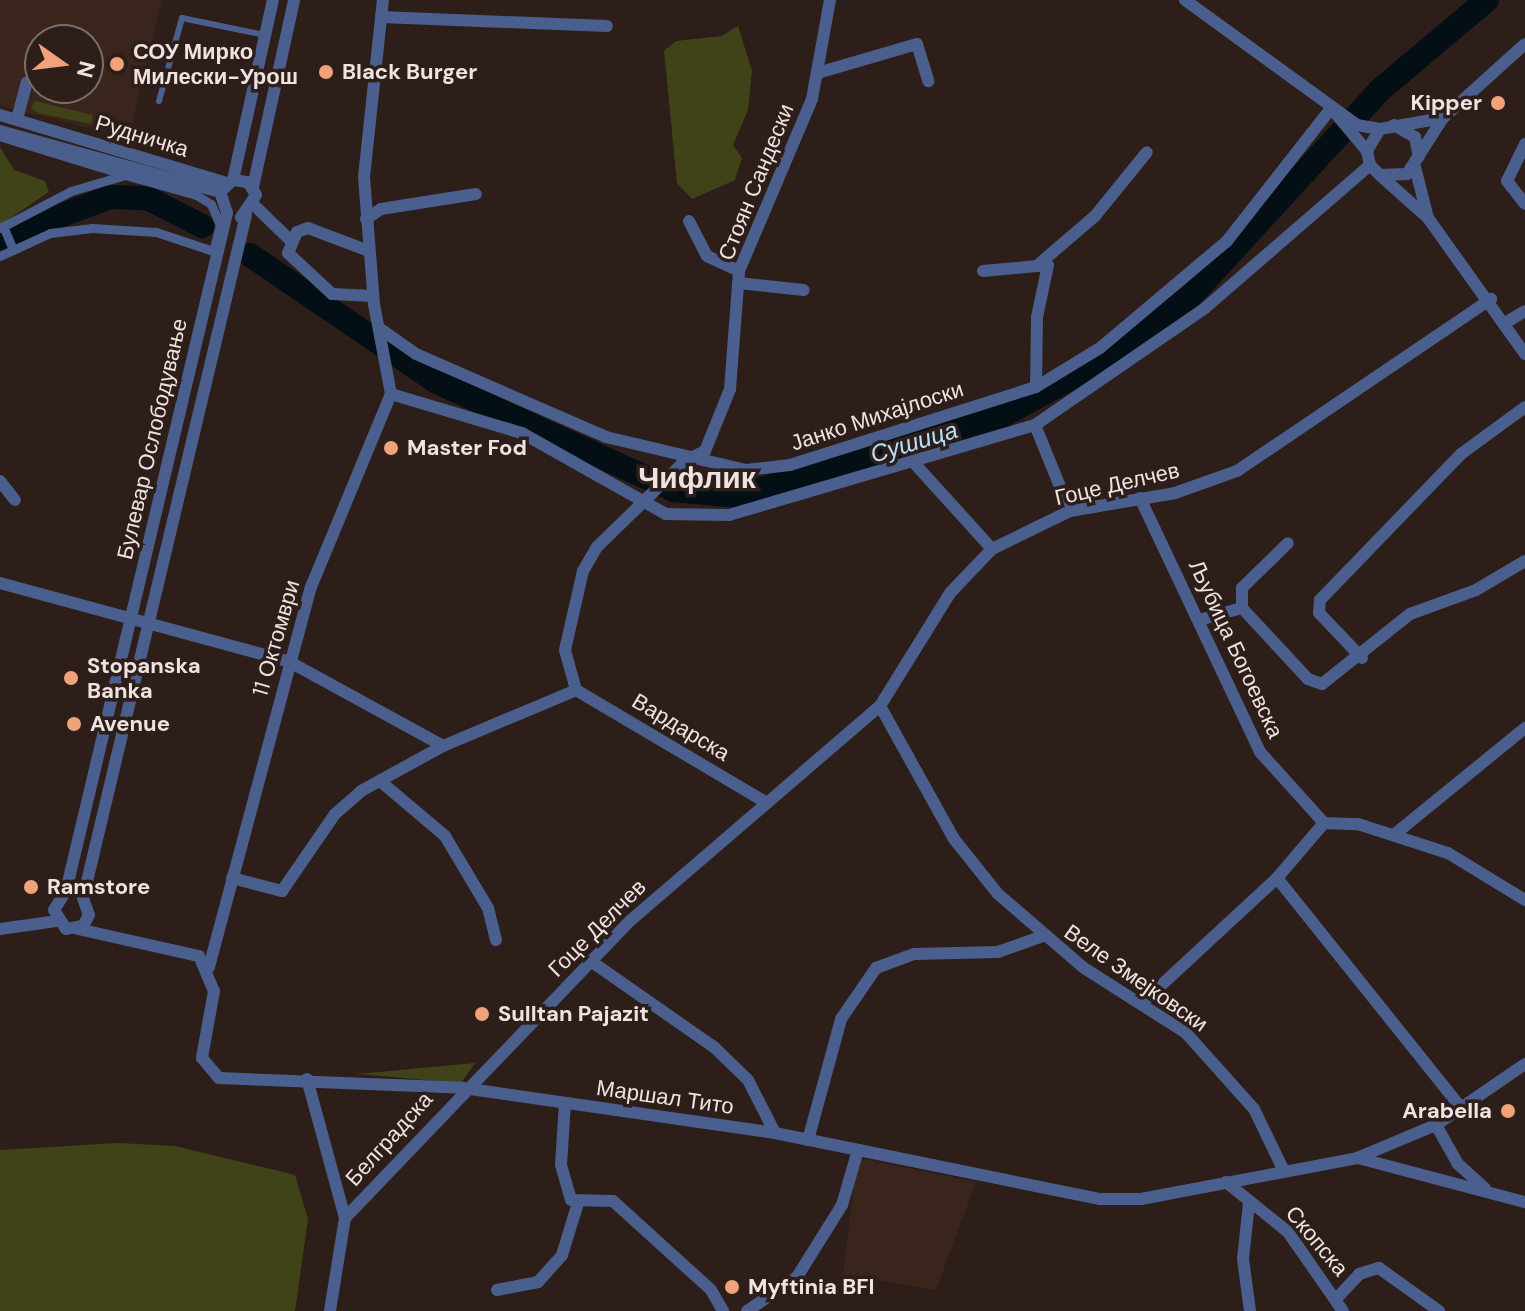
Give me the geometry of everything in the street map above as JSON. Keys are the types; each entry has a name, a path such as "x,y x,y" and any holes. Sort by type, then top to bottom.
{"street":[{"path":"273,0 226,185 227,213 252,204 292,242"},
{"name":"Булевар Ослободување","path":"78,929 89,915 83,898 252,204 294,0"},
{"path":"383,0 368,95 366,219 373,296 391,394 522,433 641,504 666,514 729,515 915,464 1035,425 1205,308 1370,165"},
{"name":"Стоян Сандески","path":"686,460 705,451 730,389 738,277 821,72 830,0"},
{"path":"1189,1 1336,111 1415,137 1428,218"},
{"path":"381,17 607,26"},
{"path":"821,72 917,44 928,81"},
{"path":"1380,175 1393,178 1417,162 1443,118 1525,44"},
{"path":"17,119 24,93"},
{"path":"1336,111 1362,146 1370,165 1428,218 1491,299 1525,354"},
{"name":"Јанко Михајлоски","path":"380,334 528,406 686,460 746,470 790,465 1036,387 1100,348 1227,241 1336,111"},
{"name":"Рудничка","path":"0,115 226,185 252,204"},
{"path":"1362,146 1379,127 1443,118"},
{"path":"0,134 211,204 220,225 213,251 156,232 92,228 50,233 0,256"},
{"name":"Рудничка","path":"0,134 226,185"},
{"path":"1525,144 1507,181 1525,204"},
{"path":"1039,264 1095,216 1147,152"},
{"path":"13,250 2,227 71,191 125,175"},
{"path":"366,219 381,209 476,194"},
{"name":"Булевар Ослободување","path":"57,921 54,910 65,895 227,213"},
{"path":"689,221 707,256 738,277 804,290"},
{"path":"369,251 308,228 292,242 289,258 324,289 373,296"},
{"path":"983,271 1048,265 1037,317 1036,387"},
{"name":"Гоце Делчев","path":"463,1088 764,801 880,706 950,593 992,549 1070,511 1140,498 1237,471 1491,299"},
{"path":"1505,323 1525,311"},
{"name":"11 Октомври","path":"209,967 288,661 327,542 391,394"},
{"path":"1362,658 1319,613 1320,600 1461,454 1525,407"},
{"path":"1035,425 1070,511"},
{"path":"232,878 288,888 335,814 380,781 443,746 576,690 565,650 583,571 641,504 686,460"},
{"path":"915,464 992,549"},
{"path":"0,481 15,500"},
{"name":"Љубица Богоевска","path":"1140,498 1203,619 1260,752 1324,823"},
{"path":"1288,543 1242,588 1242,608 1308,679 1335,679 1410,614 1476,590 1525,561"},
{"path":"0,583 150,620 288,661 443,746"},
{"path":"1203,619 1242,608"},
{"name":"Вардарска","path":"576,690 764,801"},
{"name":"Веле Змејковски","path":"880,706 954,839 1043,936 1186,1033 1239,1088 1283,1169"},
{"path":"1395,834 1525,728"},
{"path":"380,781 445,836 488,908 496,940"},
{"path":"1142,1003 1277,878 1324,823 1395,834 1478,868 1525,900"},
{"path":"1277,878 1462,1109"},
{"path":"0,929 57,921 78,929 187,950 209,967"},
{"path":"808,1140 841,1019 876,968 914,954 998,952 1043,936"},
{"path":"592,962 714,1047 748,1080 775,1133"},
{"name":"Маршал Тито","path":"209,967 214,991 205,1069 232,1079 307,1079 463,1088 775,1133 1100,1199 1226,1182 1283,1169 1357,1158 1436,1125 1525,1064"},
{"path":"307,1079 345,1218 330,1311"},
{"name":"Белградска","path":"345,1218 463,1088"},
{"path":"497,1290 538,1282 562,1255 578,1203 563,1177 565,1103"},
{"path":"1436,1125 1458,1164 1487,1190"},
{"path":"747,1311 797,1277 842,1205 858,1150"},
{"name":"Маршал Тито","path":"1357,1158 1525,1202"},
{"name":"Скопска","path":"1226,1182 1288,1232 1337,1298 1343,1311"},
{"path":"578,1203 613,1201 711,1290 723,1311"},
{"path":"1249,1203 1243,1259 1250,1311"},
{"name":"Скопска","path":"1337,1298 1359,1274 1379,1268 1439,1311"}],"lane":[{"path":"159,101 182,18 265,35"}],"shaded area":[{"name":"СОУ Мирко Милески-Урош","path":"0,0 162,0 132,123 114,121 105,132 0,106"},
{"path":"857,1158 976,1182 936,1290 843,1274"}],"green space":[{"path":"738,26 752,71 748,110 733,145 742,158 735,180 692,199 677,183 664,51 676,41 722,36"},
{"path":"33,104 47,104 93,115 91,124 38,113 31,108"},
{"path":"0,147 14,170 45,181 49,192 0,225"},
{"path":"475,1063 461,1083 357,1074"},
{"path":"118,1143 175,1146 295,1175 308,1219 295,1311 0,1311 0,1150"}],"waterway":[{"name":"Сушица","path":"250,255 437,382 674,490 739,496 1004,415 1119,352 1193,294 1380,90 1487,0"},
{"name":"Сушица","path":"0,238 110,197 147,198 202,226"}],"place":[{"name":"СОУ Мирко Милески-Урош","path":"117,64"},
{"name":"Black Burger","path":"326,72"},
{"name":"Kipper","path":"1498,103"},
{"name":"Master Fod","path":"391,448"},
{"name":"Stopanska Banka","path":"71,678"},
{"name":"Avenue","path":"74,724"},
{"name":"Ramstore","path":"31,887"},
{"name":"Sulltan Pajazit","path":"482,1014"},
{"name":"Arabella","path":"1508,1111"},
{"name":"Myftinia BFI","path":"732,1287"}],"district":[{"name":"Чифлик","path":"697,478"}]}
